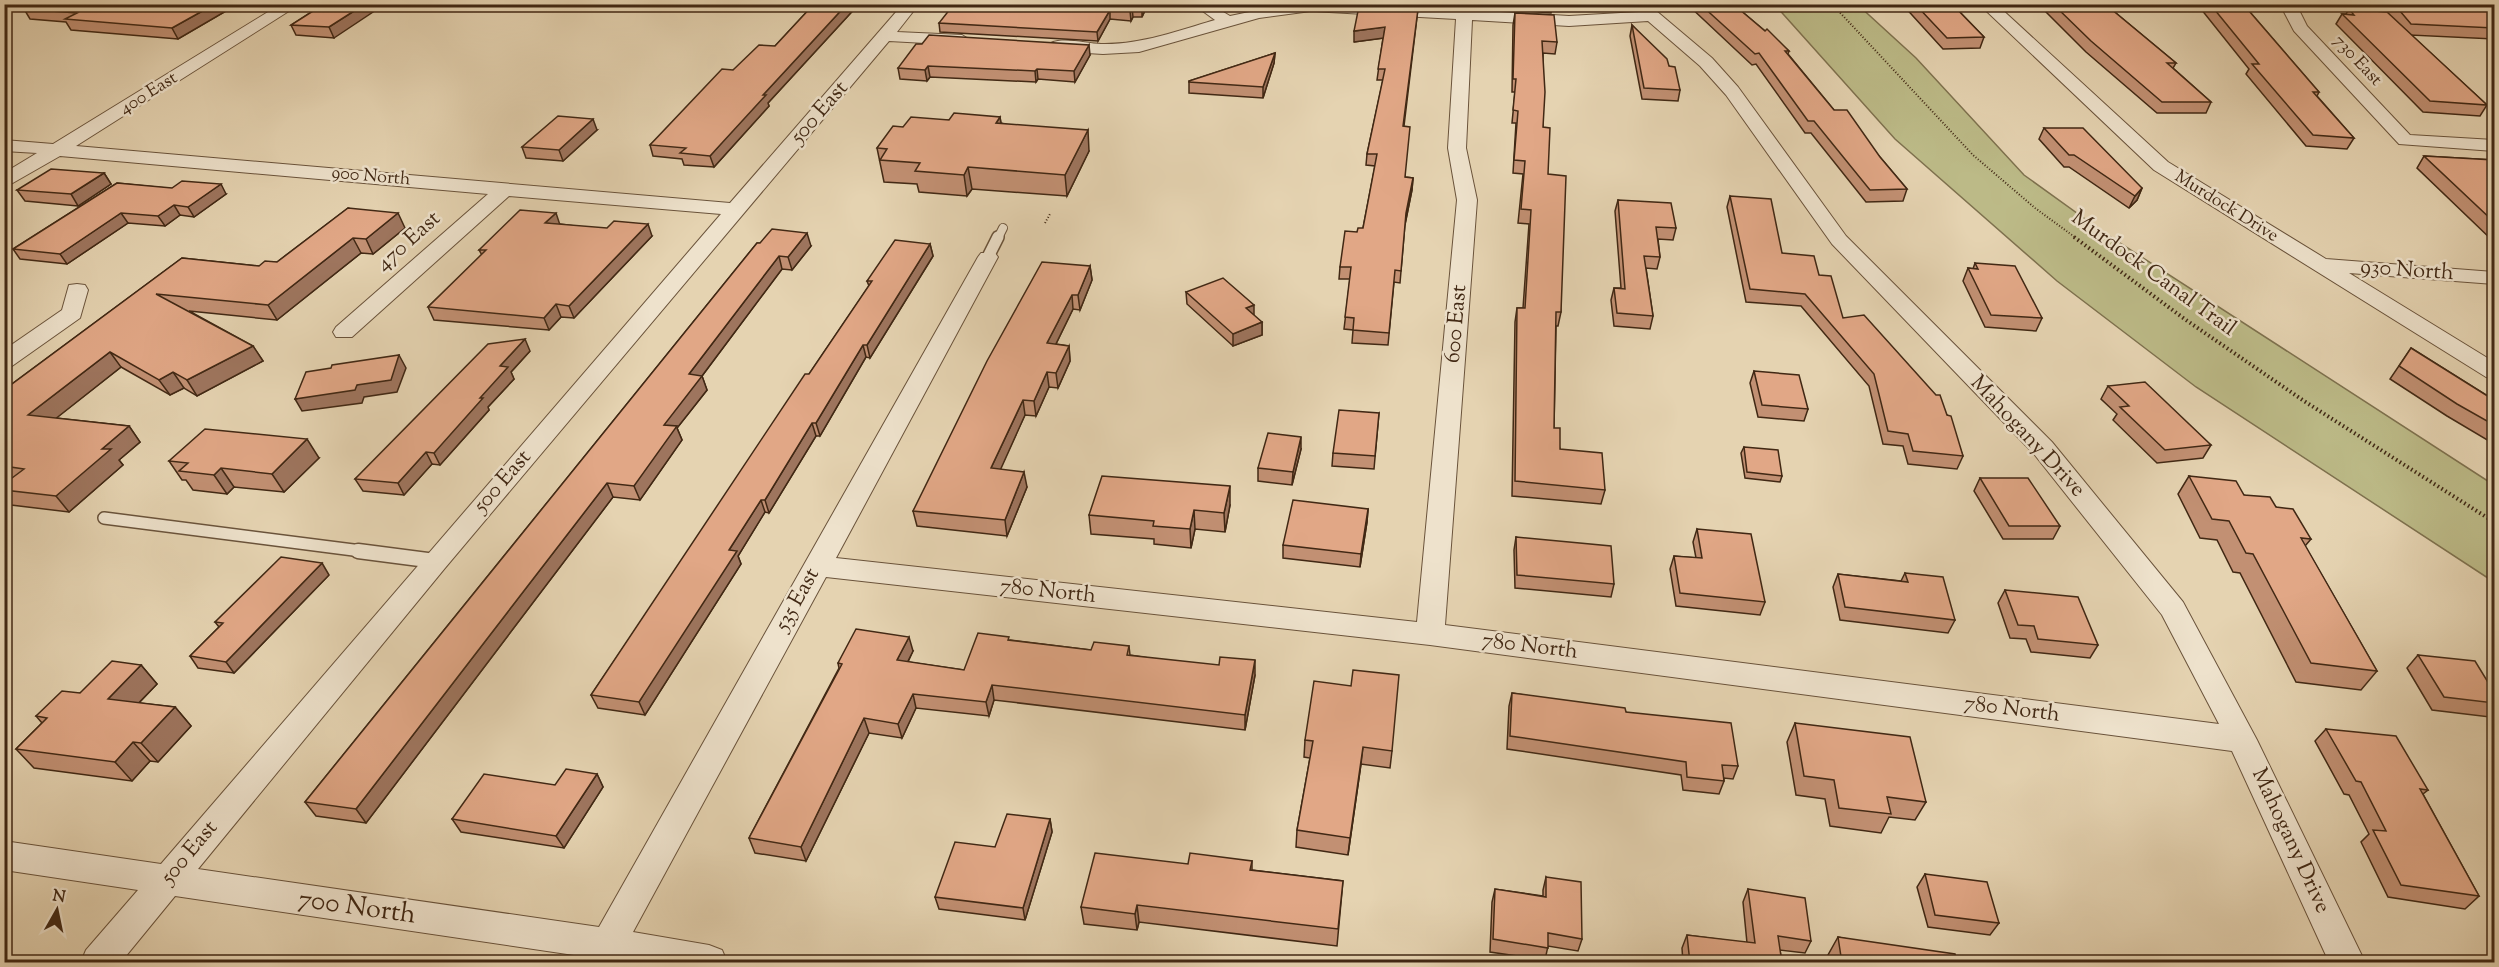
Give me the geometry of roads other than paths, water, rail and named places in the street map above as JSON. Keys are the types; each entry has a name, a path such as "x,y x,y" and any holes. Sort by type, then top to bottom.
{"street":[{"name":"400 East","path":"4,182 293,4"},
{"name":"500 East","path":"99,963 435,561 887,36 912,4"},
{"name":"Murdock Drive","path":"1986,4 2161,166 2494,372"},
{"name":"730 East","path":"2294,4 2291,10 2300,28 2404,140 2494,146"},
{"path":"1200,5 1229,22"},
{"path":"1043,45 1117,49 1140,47 1271,10 1311,6 1569,21 1643,10"},
{"name":"Mahogany Drive","path":"1643,10 1706,62 1732,91 1839,240 2043,448 2173,609 2242,740 2347,963"},
{"name":"600 East","path":"1430,634 1467,200 1458,148 1464,15"},
{"path":"887,36 984,41"},
{"path":"1185,36 1204,49"},
{"name":"900 North","path":"4,145 737,210"},
{"name":"470 East","path":"344,332 506,188"},
{"name":"535 East","path":"609,943 988,257"},
{"name":"930 North","path":"2320,265 2494,278"},
{"path":"4,361 72,313 77,290"},
{"name":"780 North","path":"817,566 1430,634 2242,740"},
{"name":"700 North","path":"4,855 167,881 609,943 709,963"}],"lane":[{"path":"988,257 1004,228"},
{"path":"104,518 435,561"}]}
